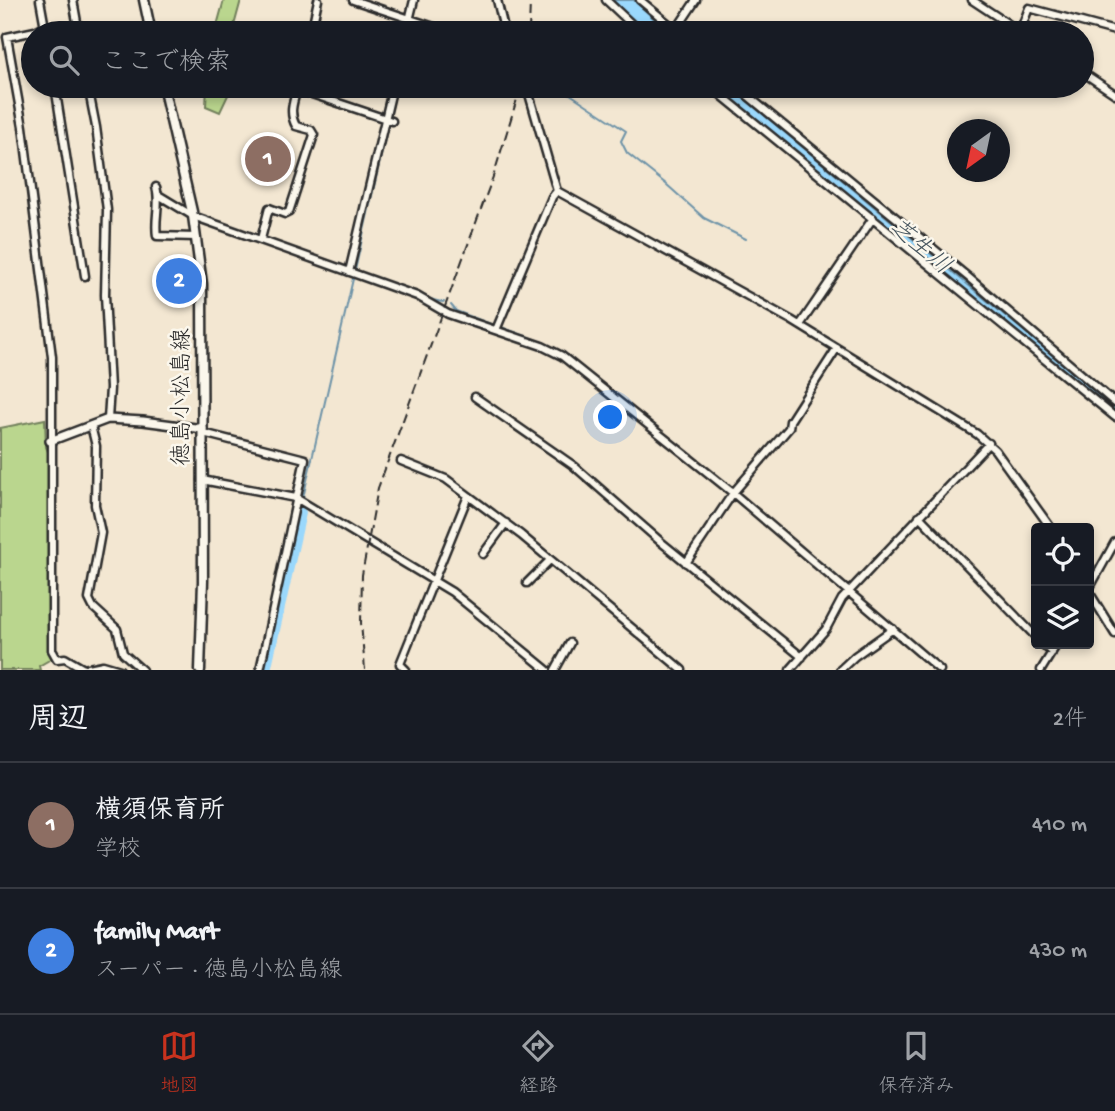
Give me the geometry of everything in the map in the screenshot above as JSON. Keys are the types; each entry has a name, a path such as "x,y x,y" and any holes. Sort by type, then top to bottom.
{"main road":[{"path":"144,0 148,21"},
{"name":"徳島小松島線","path":"166,98 193,216 202,284 203,581 200,670"}],"street":[{"path":"40,0 44,21"},
{"path":"73,0 77,21"},
{"path":"314,21 318,0"},
{"path":"353,0 420,21"},
{"path":"409,21 414,0"},
{"path":"497,0 502,21"},
{"path":"606,0 628,21"},
{"path":"640,0 664,21"},
{"path":"683,21 696,0"},
{"path":"972,0 1004,21"},
{"path":"1025,21 1029,8 1078,21"},
{"path":"1094,25 1115,31"},
{"path":"21,34 7,37 23,127 52,356 52,650 57,659 65,659 84,669 103,665 120,670"},
{"path":"1094,80 1115,94"},
{"path":"57,98 85,276"},
{"path":"90,98 107,210 105,295 110,388 108,419"},
{"path":"261,239 269,208 285,214 289,212 314,135 311,131 296,126 292,119 294,98"},
{"path":"325,98 388,120"},
{"path":"352,273 393,98"},
{"path":"529,98 557,191 800,325 989,443 1047,523"},
{"path":"725,98 1115,417"},
{"path":"751,98 968,277 1115,403"},
{"path":"156,187 160,196 157,236 195,237"},
{"path":"497,327 552,197 557,191"},
{"path":"160,196 193,216 417,296 448,314 497,327 562,356 735,492 940,670"},
{"path":"800,325 873,218"},
{"path":"686,563 735,492 789,428 790,421 837,348"},
{"path":"475,397 574,466 686,563 802,657"},
{"path":"50,441 108,419 143,421 203,431 305,458 260,670"},
{"path":"91,426 96,446 95,505 101,533 89,599 93,607 117,629 123,653 142,670"},
{"path":"790,670 826,629 849,591 989,443"},
{"path":"401,461 446,479 506,523 676,669"},
{"path":"202,480 297,499 452,592 547,670"},
{"path":"406,670 400,664 468,496"},
{"path":"919,516 1031,632"},
{"path":"483,554 506,523"},
{"path":"1094,579 1115,542"},
{"path":"527,583 550,560"},
{"path":"1094,594 1115,634"},
{"path":"840,670 893,629"},
{"path":"555,670 570,643"},
{"path":"1048,649 1052,653"},
{"path":"1041,670 1054,649"}],"green space":[{"path":"224,0 241,0 235,21 218,21"},
{"path":"206,98 227,98 220,112 206,106"},
{"path":"45,419 48,452 51,659 39,666 40,670 0,670 0,428"}],"water":[{"path":"609,0 634,0 656,21 632,21"},
{"name":"芝生川","path":"728,98 743,98 1115,407 1115,416"}],"waterway":[{"path":"365,0 404,14"},
{"path":"501,0 506,21"},
{"path":"303,498 394,98"},
{"path":"576,98 626,131 621,141 627,153 704,218 746,239"},
{"path":"392,283 444,302"},
{"path":"451,305 456,311 496,326"},
{"path":"501,327 537,340 569,357 733,489"},
{"path":"737,492 838,577"},
{"path":"300,513 302,503"},
{"path":"265,670 300,513"}],"railway":[{"path":"529,21 530,0"},
{"path":"365,670 361,623 362,575 378,488 494,174 517,98"}],"place":[{"name":"横須保育所","path":"268,159"},
{"name":"family Mart","path":"179,281"}]}
